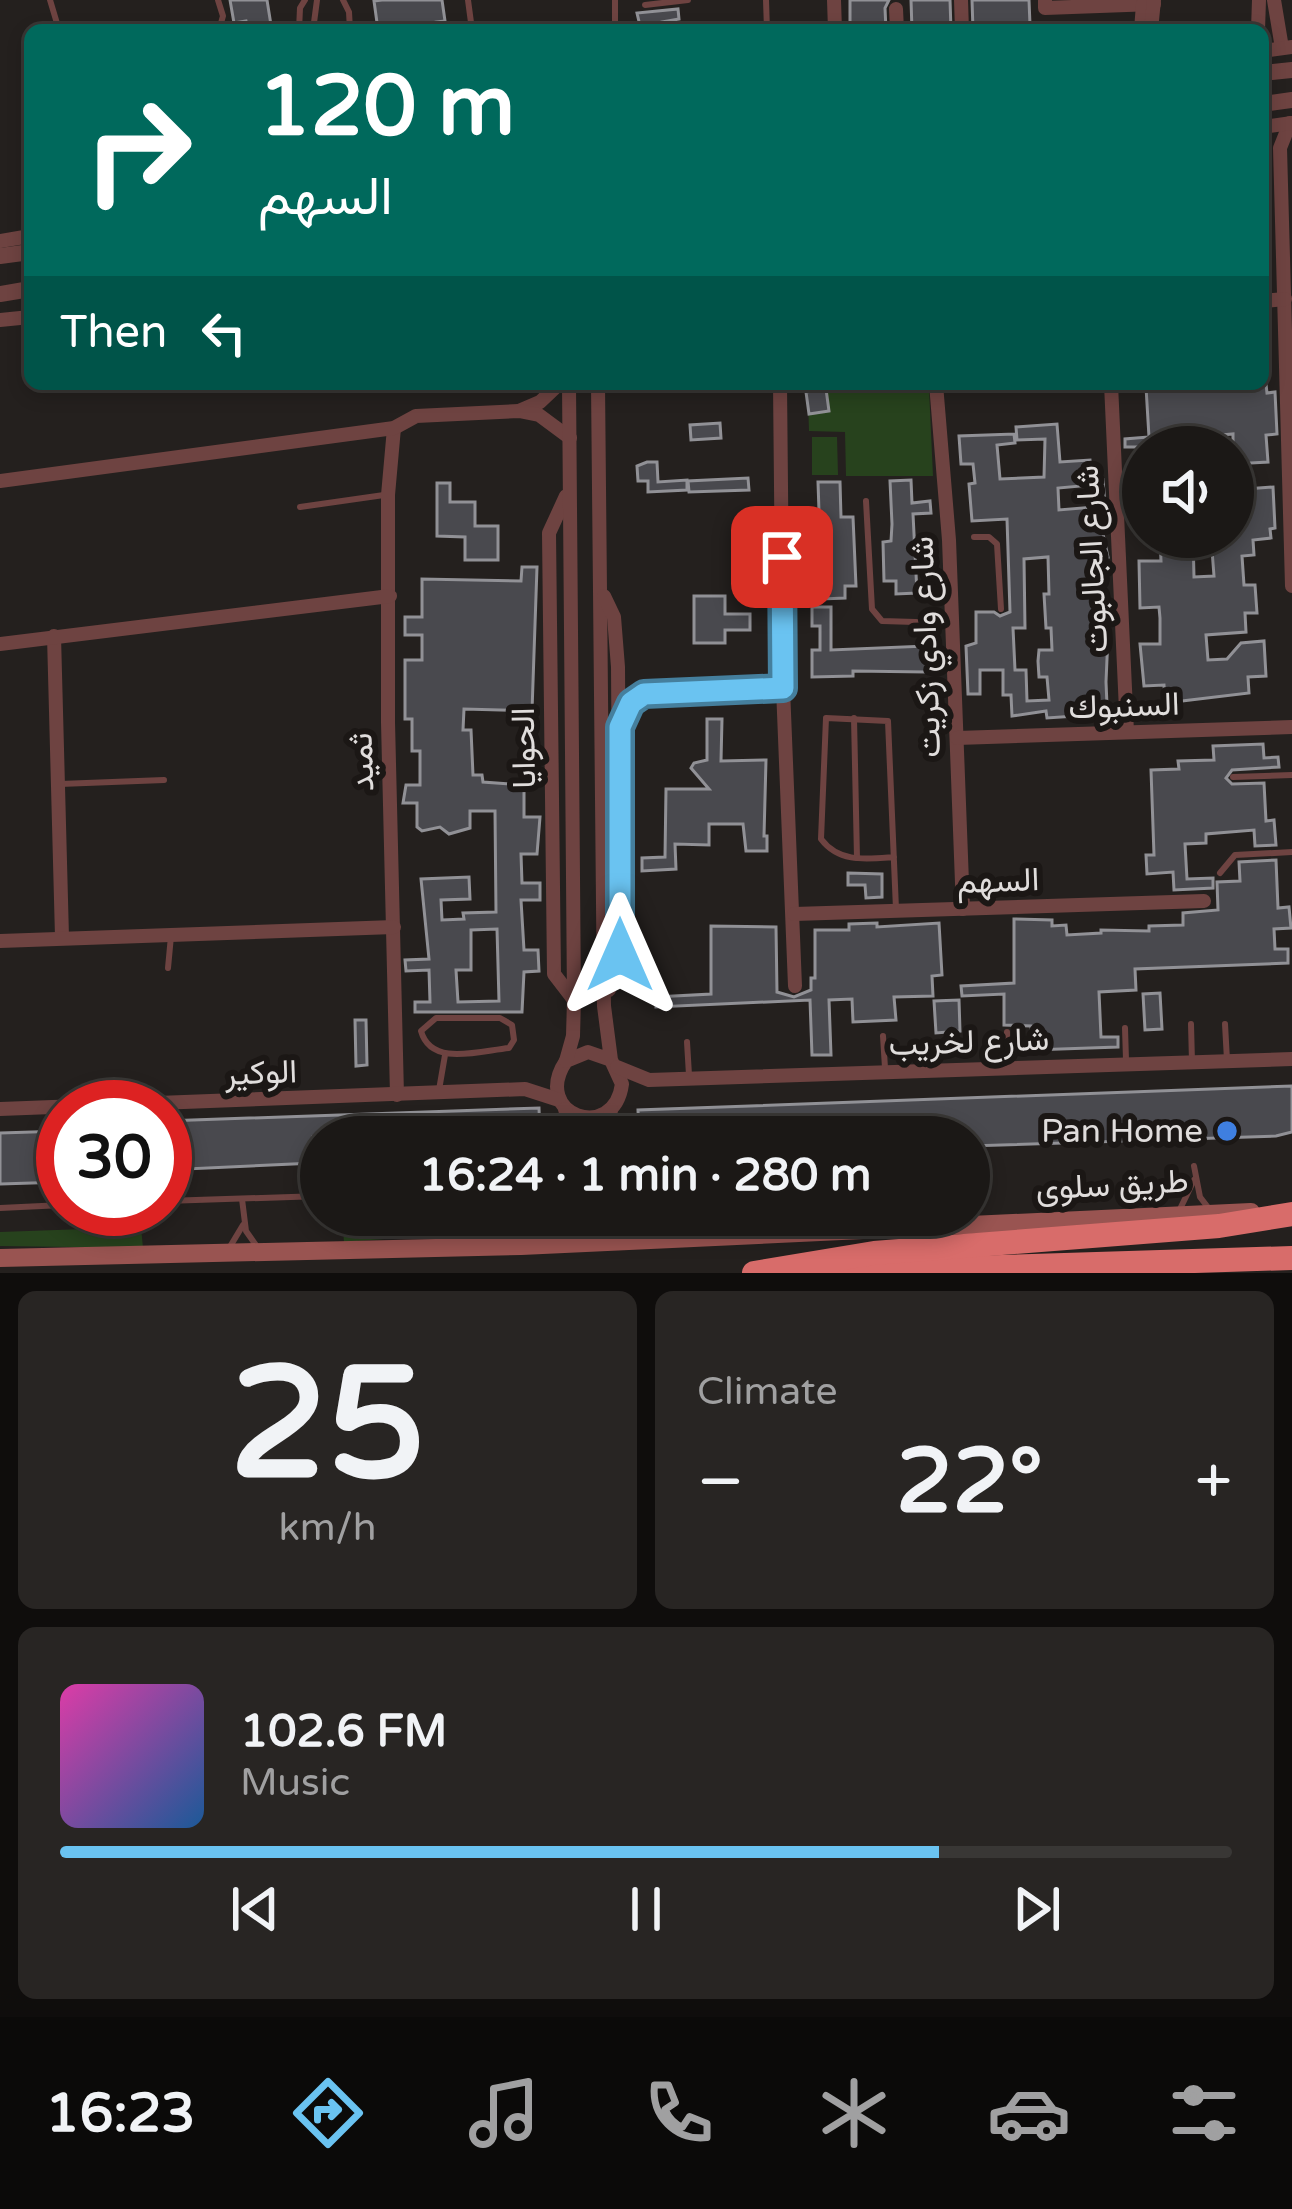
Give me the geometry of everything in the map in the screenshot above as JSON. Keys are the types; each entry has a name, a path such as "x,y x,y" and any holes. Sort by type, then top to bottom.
{"highway":[{"path":"754,1273 874,1253 1219,1226 1292,1213"},
{"path":"802,1273 1292,1258"}],"main road":[{"name":"طريق سلوى","path":"990,1220 1292,1213"},
{"name":"طريق سلوى","path":"0,1258 265,1254 706,1236"}],"street":[{"path":"1045,0 1045,8 1150,2"},
{"path":"1274,0 1287,48"},
{"path":"896,9 897,24"},
{"path":"1291,123 1280,148 1292,586"},
{"path":"1269,138 1280,148"},
{"path":"1269,300 1285,298"},
{"path":"519,411 553,390"},
{"name":"الحوايا","path":"562,1067 573,1036 574,1000 569,390"},
{"path":"598,390 604,1006 622,1084 611,1116"},
{"path":"781,390 783,688 795,986"},
{"name":"شارع وادي زكريت","path":"937,390 956,539 952,623 963,909"},
{"name":"شارع الجالبوت","path":"1111,390 1127,732"},
{"path":"0,481 394,428 416,416 519,411 539,415 570,438"},
{"name":"ثميد","path":"394,428 388,494 388,722 397,1095"},
{"path":"602,590 614,617 620,727 620,955 604,1006"},
{"path":"0,644 390,596"},
{"path":"54,636 62,937"},
{"path":"618,667 623,679 644,694"},
{"path":"620,727 631,703 644,694 783,688"},
{"name":"السنبوك","path":"957,738 1292,727"},
{"name":"السهم","path":"794,914 1204,901"},
{"path":"0,941 394,927"},
{"path":"566,1116 562,1067 588,1052 614,1064"},
{"name":"شارع لخريب","path":"614,1064 649,1080 1292,1059"},
{"name":"الوكير","path":"525,1089 562,1067"},
{"path":"562,1104 588,1118 649,1080"},
{"name":"الوكير","path":"0,1109 525,1089 562,1104"},
{"path":"520,1246 537,1236"},
{"path":"660,1236 665,1239"}],"lane":[{"path":"645,5 688,0"},
{"path":"300,507 388,494"},
{"path":"866,501 876,616 882,621 952,623"},
{"path":"974,537 988,537 997,544 1001,609"},
{"path":"894,857 857,858 834,852 821,838 823,721 830,716 888,722 894,857 896,911"},
{"path":"854,718 857,858"},
{"path":"1233,777 1292,775"},
{"path":"57,784 164,780"},
{"path":"1220,873 1234,855 1292,852"},
{"path":"168,968 171,933"},
{"path":"500,1018 512,1025 514,1040 509,1048 445,1055 428,1048 421,1037 427,1022 500,1018"},
{"path":"1191,1024 1192,1062"},
{"path":"1225,1024 1227,1060"},
{"path":"1125,1028 1126,1064"},
{"path":"1006,1068 1007,1032"},
{"path":"883,1036 885,1072"},
{"path":"687,1042 689,1079"},
{"path":"439,1093 445,1055"},
{"path":"1194,1166 1200,1197 1212,1212"},
{"path":"1173,1216 1194,1180"},
{"path":"192,1200 300,1197"},
{"path":"242,1198 251,1240 265,1254"},
{"path":"0,1208 36,1206"},
{"path":"224,1255 244,1222"}],"green space":[{"path":"818,390 929,390 933,476 846,476 845,432 809,431 808,400"},
{"path":"812,437 837,437 838,475 812,475"},
{"path":"0,1232 142,1236 143,1248 0,1246"},
{"path":"344,1236 425,1236 344,1242"}],"building":[{"path":"230,0 267,0 271,24 234,23"},
{"path":"442,0 445,21 377,24 374,1"},
{"path":"850,0 889,0 886,24 850,24"},
{"path":"911,0 950,0 951,24 912,24"},
{"path":"972,0 1029,0 1030,24 973,24"},
{"path":"678,9 679,19 640,24 637,13"},
{"path":"826,390 829,411 809,414 806,392"},
{"path":"1146,390 1275,392 1277,434 1266,435 1268,462 1254,463 1254,426 1148,426"},
{"path":"720,423 721,438 691,440 690,425"},
{"path":"1057,424 1060,462 1090,460 1092,485 1058,488 1059,510 1095,507 1093,481 1103,480 1106,519 1100,520 1108,557 1104,557 1103,569 1106,682 1107,705 1112,709 1104,718 1090,706 1090,715 1047,718 1046,711 1012,716 1011,695 1003,695 1003,670 980,670 980,694 968,694 966,646 976,643 976,612 1000,616 1010,612 1007,519 972,521 969,484 975,483 973,464 961,464 959,436 1014,434 1015,443 997,445 1000,479 1044,477 1045,439 1017,440 1016,427","holes":["1048,557 1049,594 1044,594 1052,650 1039,650 1038,661 1039,677 1047,677 1049,700 1027,701 1026,670 1015,670 1013,628 1025,628 1024,559"]},
{"path":"657,462 658,482 687,480 687,490 648,492 648,481 638,481 637,466"},
{"path":"748,478 749,490 689,492 688,481"},
{"path":"911,480 912,503 930,501 931,513 913,514 917,593 896,594 896,581 884,581 883,542 891,541 890,481"},
{"path":"818,482 840,482 841,517 853,517 856,586 845,586 845,598 822,599"},
{"path":"437,483 450,483 450,502 475,502 475,526 498,526 498,560 465,560 465,537 437,536"},
{"path":"1273,487 1275,528 1270,529 1271,538 1254,540 1254,488"},
{"path":"1194,558 1194,577 1214,576 1213,558 1242,558 1244,585 1255,585 1257,613 1245,613 1246,632 1206,635 1208,660 1227,659 1241,643 1264,641 1266,676 1248,677 1249,693 1165,703 1164,685 1144,686 1140,644 1160,644 1160,618 1159,607 1140,608 1139,561"},
{"path":"522,567 537,567 532,711 464,709 463,730 471,730 473,775 482,775 483,782 524,785 524,817 540,817 537,854 521,854 522,883 540,883 540,900 521,900 524,950 538,950 539,971 524,972 522,1012 415,1012 415,1002 430,1002 429,970 406,971 405,960 429,959 421,879 469,877 470,899 441,900 442,920 464,919 463,913 496,912 495,811 470,811 470,828 449,834 440,827 422,831 417,827 417,803 403,803 406,785 420,785 420,751 412,751 412,719 405,719 405,660 422,660 422,635 405,635 405,617 422,617 422,579 521,581","holes":["497,929 499,1001 458,1002 456,970 471,970 471,930"]},
{"path":"694,596 725,596 725,614 750,614 750,630 725,630 725,643 694,643"},
{"path":"812,607 831,607 831,650 926,646 926,672 853,671 853,676 812,677 812,650 820,650 820,626 812,626"},
{"path":"707,719 722,719 721,761 766,760 767,851 746,851 743,824 709,824 709,845 675,844 676,869 642,871 642,858 665,857 666,789 709,789 691,768 707,760"},
{"path":"1263,744 1264,758 1278,757 1279,767 1232,770 1226,778 1232,784 1264,783 1266,821 1274,820 1276,845 1255,846 1254,830 1206,834 1206,843 1185,844 1187,879 1213,878 1213,888 1174,890 1173,872 1147,874 1146,855 1154,855 1151,770 1179,769 1178,761 1214,760 1213,746"},
{"path":"1276,860 1278,908 1289,907 1291,928 1274,929 1275,949 1288,949 1288,963 1135,969 1136,990 1099,992 1101,1037 1118,1037 1118,1047 1032,1050 1031,1026 1004,1025 1004,994 962,996 961,986 1014,983 1014,919 1052,920 1052,926 1066,925 1067,935 1183,925 1183,913 1218,910 1217,882 1240,881 1239,862"},
{"path":"848,873 882,874 882,897 866,898 865,885 848,885"},
{"path":"877,923 877,927 939,923 942,975 932,976 933,996 894,997 896,1020 853,1022 852,999 829,1000 831,1055 812,1055 810,1000 656,1007 656,997 711,994 711,926 776,927 777,992 794,997 811,990 811,978 815,978 815,930 849,930 849,924"},
{"path":"1160,993 1162,1029 1145,1030 1143,994"},
{"path":"959,1000 960,1031 936,1033 934,1001"},
{"path":"355,1020 366,1020 367,1065 356,1066"},
{"path":"1292,1086 1292,1132 1276,1136 990,1145 990,1116 638,1116 638,1110"},
{"path":"539,1108 539,1116 309,1116"},
{"path":"300,1116 300,1164 192,1169 192,1120"},
{"path":"36,1132 36,1183 0,1184 0,1133"}],"place":[{"name":"Pan Home","path":"1227,1131"}],"route":[{"path":"620,955 620,727 624,713 644,694 783,688 782,557"}]}
